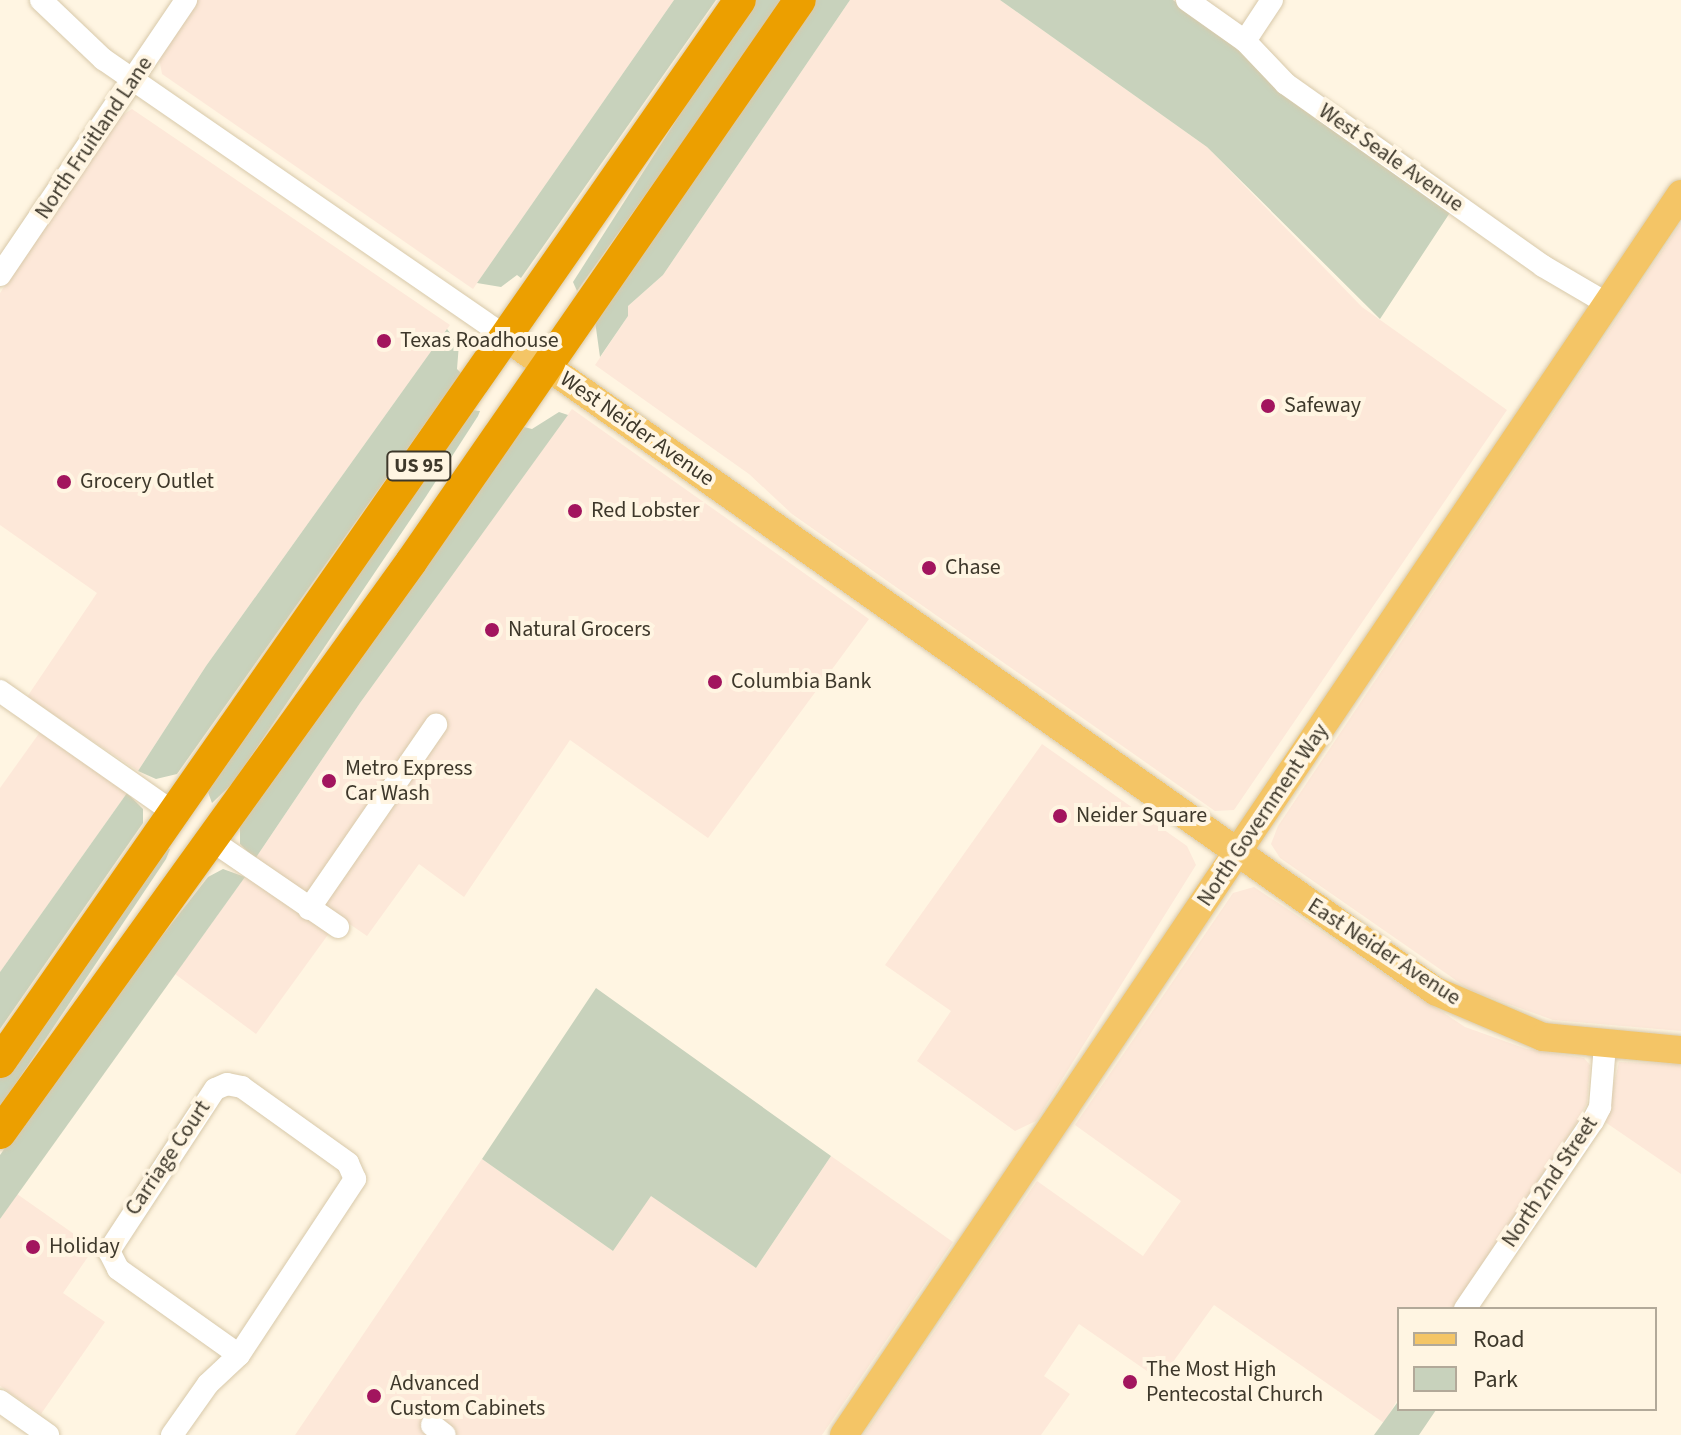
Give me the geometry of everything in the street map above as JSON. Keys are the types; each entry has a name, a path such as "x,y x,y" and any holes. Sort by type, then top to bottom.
{"highway":[{"name":"US 95","path":"0,1062 740,0"},
{"name":"US 95","path":"0,1133 547,366 800,0"},
{"path":"209,763 198,792 211,840"},
{"path":"169,898 185,836 174,813"}],"main road":[{"name":"North Government Way","path":"844,1435 1681,194"},
{"name":"West Neider Avenue","path":"507,338 1239,852"},
{"name":"East Neider Avenue","path":"1239,852 1435,991 1543,1037 1681,1050"}],"street":[{"name":"West Neider Avenue","path":"41,0 75,37 133,80 507,338"},
{"name":"North Fruitland Lane","path":"0,275 186,0"},
{"name":"West Seale Avenue","path":"1187,0 1245,41 1286,84 1543,266 1606,303"},
{"path":"1245,41 1272,0"},
{"path":"0,691 174,813"},
{"path":"309,909 436,725"},
{"path":"211,840 338,927"},
{"name":"North 2nd Street","path":"1466,1307 1593,1121 1600,1107 1605,1045"},
{"name":"Carriage Court","path":"172,1435 208,1384 239,1355 355,1179 348,1163 242,1087 227,1084 215,1089 109,1251 118,1269 239,1355"},
{"path":"0,1401 48,1435"}],"shaded area":[{"path":"198,0 674,0 473,289 162,74 159,58"},
{"path":"850,0 1000,0 1207,147 1362,307 1507,410 1234,810 1215,811 792,514 749,474 595,365 628,316 628,306 663,275"},
{"path":"132,109 450,325 206,666 138,771 27,697 97,593 0,525 0,293 118,118"},
{"path":"1681,223 1681,1031 1553,1020 1470,990 1280,858 1271,844 1278,826"},
{"path":"572,409 869,619 708,838 570,740 464,897 419,864 367,936 255,859 360,703"},
{"path":"40,732 127,793 0,972 0,788"},
{"path":"1042,744 1187,846 1196,865 1036,1121 1015,1131 917,1061 951,1011 885,965"},
{"path":"245,877 330,932 256,1034 175,974"},
{"path":"1254,887 1465,1027 1527,1049 1584,1058 1590,1065 1587,1103 1578,1121 1453,1307 1397,1307 1397,1400 1384,1423 1214,1305 1160,1380 1079,1324 1044,1376 1070,1394 1041,1435 864,1435 1037,1181 1143,1256 1181,1201 1075,1125 1233,893"},
{"path":"1619,1062 1681,1064 1681,1174 1605,1122"},
{"path":"831,1156 953,1242 822,1435 295,1435 482,1159 613,1251 651,1195 756,1268"},
{"path":"17,1194 94,1248 63,1293 105,1322 41,1414 0,1386 0,1219"}],"green space":[{"path":"674,0 716,0 521,278 517,275 501,287 477,283"},
{"path":"753,0 784,0 577,291 573,282"},
{"path":"814,0 850,0 663,275 628,306 628,316 600,357 595,321"},
{"path":"1000,0 1173,0 1453,208 1380,319 1207,147"},
{"path":"447,329 459,344 457,369 461,373 177,774 156,779 138,771 206,666"},
{"path":"471,410 480,411 425,498 233,783 212,803 208,792 214,780"},
{"path":"559,412 568,415 360,703 255,859 240,844 240,824 524,427 532,429"},
{"path":"127,793 143,809 143,823 0,1029 0,972"},
{"path":"165,848 170,849 166,859 0,1107 0,1075"},
{"path":"223,869 245,877 0,1219 0,1155 81,1040 208,877"},
{"path":"596,988 831,1156 756,1268 651,1196 613,1251 482,1159"},
{"path":"1397,1403 1397,1411 1435,1411 1419,1435 1374,1435"}],"place":[{"name":"Texas Roadhouse","path":"384,341"},
{"name":"Safeway","path":"1268,406"},
{"name":"Grocery Outlet","path":"64,482"},
{"name":"Red Lobster","path":"575,511"},
{"name":"Chase","path":"929,568"},
{"name":"Natural Grocers","path":"492,630"},
{"name":"Columbia Bank","path":"715,682"},
{"name":"Metro Express Car Wash","path":"329,781"},
{"name":"Neider Square","path":"1060,816"},
{"name":"Holiday","path":"33,1247"},
{"name":"The Most High Pentecostal Church","path":"1130,1382"},
{"name":"Advanced Custom Cabinets","path":"374,1396"}]}
